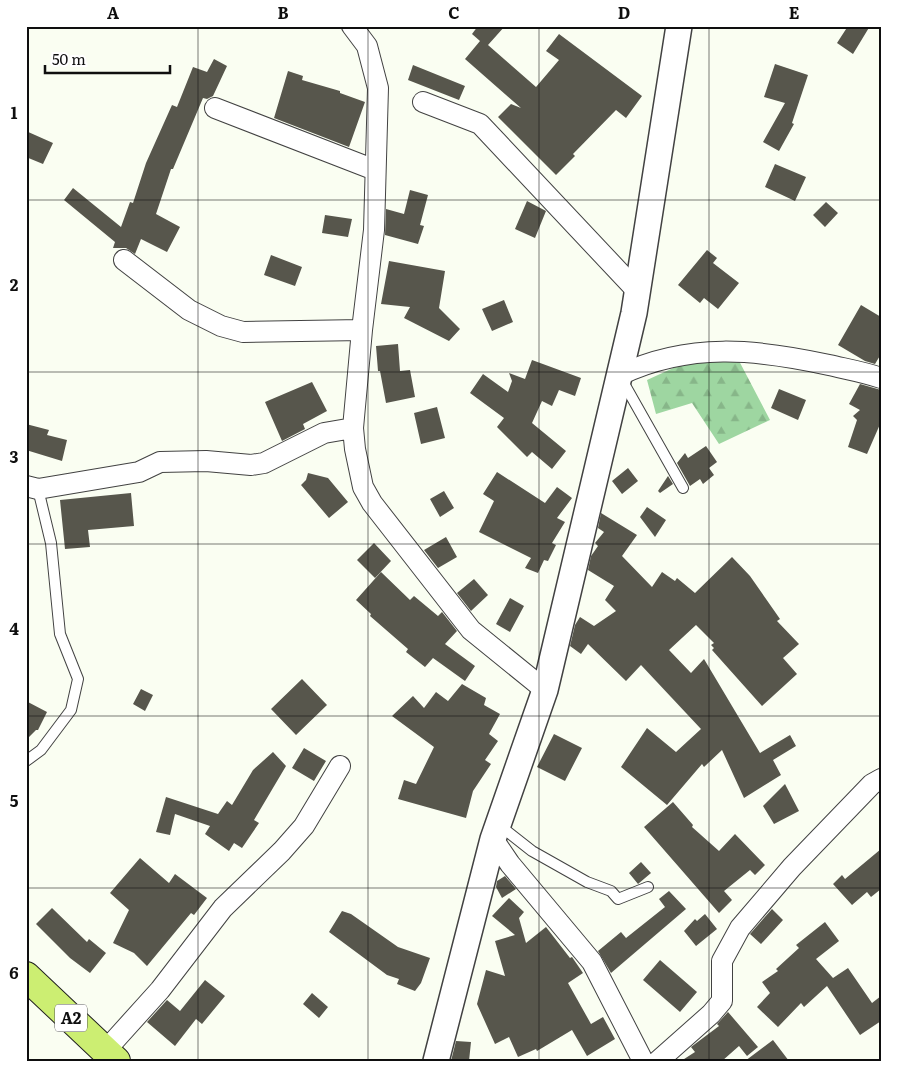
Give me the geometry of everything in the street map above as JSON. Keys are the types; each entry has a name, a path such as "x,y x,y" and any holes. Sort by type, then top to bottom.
{"main road":[{"name":"A2","path":"26,976 111,1056"}],"street":[{"path":"352,26 367,46 378,88 374,230 353,428 355,449 363,486 372,503 471,630 544,690"},
{"path":"436,1061 495,832 544,690 620,374 638,292 679,26"},
{"path":"423,102 480,124 638,292"},
{"path":"215,108 375,170"},
{"path":"124,260 189,310 221,326 243,332 362,330"},
{"path":"620,374 646,362 675,355 714,351 756,352 880,376"},
{"path":"32,488 139,472 160,462 206,462 251,465 264,463 324,434 353,428"},
{"path":"111,1056 223,908 282,851 304,826 340,766"},
{"path":"658,1061 711,1014 722,1001 722,961 740,928 792,867 872,784 881,779"},
{"path":"495,832 510,864 592,962 643,1061"}],"lane":[{"path":"620,374 683,488"},
{"path":"26,761 41,750 71,710 78,679 60,634 51,544 32,488"},
{"path":"495,832 587,882 611,891 618,899 648,887"}],"green space":[{"path":"737,357 770,420 719,444 692,403 656,414 647,380 693,359"}],"building":[{"path":"478,26 505,26 488,45 536,87 559,60 546,51 559,34 642,96 626,118 616,110 573,154 575,156 556,175 498,117 511,104 521,108 465,59 480,41 472,34"},
{"path":"848,26 870,26 853,54 837,43"},
{"path":"214,59 227,66 213,96 207,99 203,98 173,169 171,169 156,214 180,227 167,252 141,239 135,254 126,248 113,248 115,242 64,200 73,188 121,227 130,202 133,203 146,163 172,105 177,107 193,67 207,72"},
{"path":"775,64 808,75 792,123 794,124 779,151 763,142 785,103 764,97"},
{"path":"413,65 465,86 459,100 408,80"},
{"path":"288,71 303,76 302,80 340,91 340,93 365,102 349,147 274,118"},
{"path":"26,131 53,143 43,164 26,157"},
{"path":"775,164 806,177 795,201 765,187"},
{"path":"410,190 428,195 420,225 424,226 418,244 385,235 386,209 404,214"},
{"path":"527,201 546,211 535,238 515,229"},
{"path":"826,202 838,213 825,227 813,215"},
{"path":"325,215 352,219 348,237 322,233"},
{"path":"707,250 717,258 713,263 739,283 718,309 704,298 700,303 678,285"},
{"path":"271,255 302,267 295,286 264,275"},
{"path":"389,261 445,271 439,308 460,329 449,341 404,318 410,307 381,304"},
{"path":"504,300 513,322 492,331 482,309"},
{"path":"861,305 881,317 881,354 875,364 865,361 838,345"},
{"path":"398,344 400,371 410,370 415,397 386,403 380,371 378,371 376,346"},
{"path":"532,360 581,378 575,396 559,390 552,406 542,401 532,423 566,451 552,469 532,452 527,457 497,427 504,418 470,393 483,374 508,392 512,381 509,373 525,379"},
{"path":"312,382 327,411 303,424 305,429 282,441 265,402"},
{"path":"860,384 881,390 881,422 867,454 848,447 857,420 853,416 860,410 849,404"},
{"path":"779,389 806,400 798,420 771,408"},
{"path":"437,407 445,438 421,444 414,413"},
{"path":"26,424 49,430 47,435 67,440 62,461 26,450"},
{"path":"706,446 717,462 709,468 714,475 703,484 700,479 690,486 677,463 685,453 688,458"},
{"path":"628,468 638,481 622,494 612,481"},
{"path":"497,472 545,503 557,487 572,498 557,518 565,522 552,543 556,545 548,561 544,560 538,573 525,568 531,558 479,532 494,501 483,494"},
{"path":"308,473 328,478 348,502 329,518 301,485 306,480"},
{"path":"668,476 673,484 660,493 658,491"},
{"path":"444,491 454,508 440,517 430,499"},
{"path":"131,493 134,526 88,530 90,547 65,549 60,500"},
{"path":"647,507 666,520 655,537 640,517"},
{"path":"601,513 637,535 622,556 652,587 662,572 675,581 677,578 695,593 732,557 750,576 780,619 777,621 799,644 783,658 797,674 762,706 712,650 714,648 711,645 714,643 696,625 669,650 691,673 704,659 760,753 790,735 796,746 773,760 781,775 744,798 722,750 704,767 702,764 667,805 621,767 647,728 676,752 701,729 641,665 626,681 588,644 581,654 570,646 575,625 580,617 594,626 616,611 605,600 614,586 588,570 591,556 598,546 595,543 604,532 598,528"},
{"path":"446,537 457,557 438,568 424,550"},
{"path":"374,543 391,561 375,578 357,560"},
{"path":"381,572 410,600 414,596 438,616 442,612 457,631 445,644 475,666 465,681 433,658 425,667 406,652 408,649 370,616 371,614 356,600"},
{"path":"474,579 488,595 471,611 457,593"},
{"path":"510,598 524,606 510,632 496,624"},
{"path":"302,679 327,705 296,735 271,709"},
{"path":"462,684 486,698 484,705 500,714 489,734 498,741 485,760 491,764 473,791 466,818 398,799 404,780 416,784 434,747 392,716 413,696 424,708 436,692 448,701"},
{"path":"141,689 153,695 145,711 133,704"},
{"path":"26,701 47,712 38,730 26,740"},
{"path":"554,734 582,748 565,781 537,767"},
{"path":"304,748 326,761 314,781 292,768"},
{"path":"273,752 286,766 254,820 259,823 242,848 234,843 229,851 205,834 210,826 175,814 170,835 156,832 166,797 218,814 227,801 232,805 253,770"},
{"path":"785,784 799,811 774,824 763,806"},
{"path":"673,802 693,825 692,827 719,851 735,834 765,865 755,875 750,870 724,891 732,900 719,913 644,827"},
{"path":"881,849 881,889 871,897 867,892 852,905 833,884 842,875 845,879"},
{"path":"140,858 169,883 175,874 207,898 194,915 191,913 147,966 134,953 113,943 129,910 110,893"},
{"path":"641,862 651,873 638,884 629,873"},
{"path":"505,876 516,889 502,898 496,887 497,881"},
{"path":"669,891 686,909 611,973 598,951 621,932 626,938 665,907 659,899"},
{"path":"509,898 524,912 519,918 526,943 546,927 570,958 572,957 583,973 568,983 591,1024 603,1017 615,1039 587,1056 572,1030 537,1051 536,1049 518,1057 509,1037 495,1044 477,1004 486,970 505,976 495,941 515,935 492,916"},
{"path":"52,908 87,942 89,939 106,953 90,973 70,958 36,924"},
{"path":"772,909 783,920 761,944 750,934"},
{"path":"342,911 351,914 398,947 430,958 421,983 415,991 397,984 399,979 387,975 329,932"},
{"path":"705,914 717,929 696,946 684,931 695,919 697,921"},
{"path":"825,922 839,941 816,959 833,978 848,968 872,1003 881,996 881,1021 860,1035 827,986 804,1007 801,1003 778,1027 757,1007 770,993 762,982 778,971 776,969 799,948 796,945"},
{"path":"660,960 697,992 680,1012 643,980"},
{"path":"205,980 225,996 202,1024 196,1019 175,1046 147,1022 167,1000 180,1011"},
{"path":"312,993 328,1007 319,1018 303,1004"},
{"path":"728,1012 758,1047 747,1056 739,1046 722,1061 681,1061 695,1052 691,1047 719,1026 717,1024"},
{"path":"773,1040 789,1061 745,1061"},
{"path":"456,1041 471,1042 469,1061 451,1061"}]}
